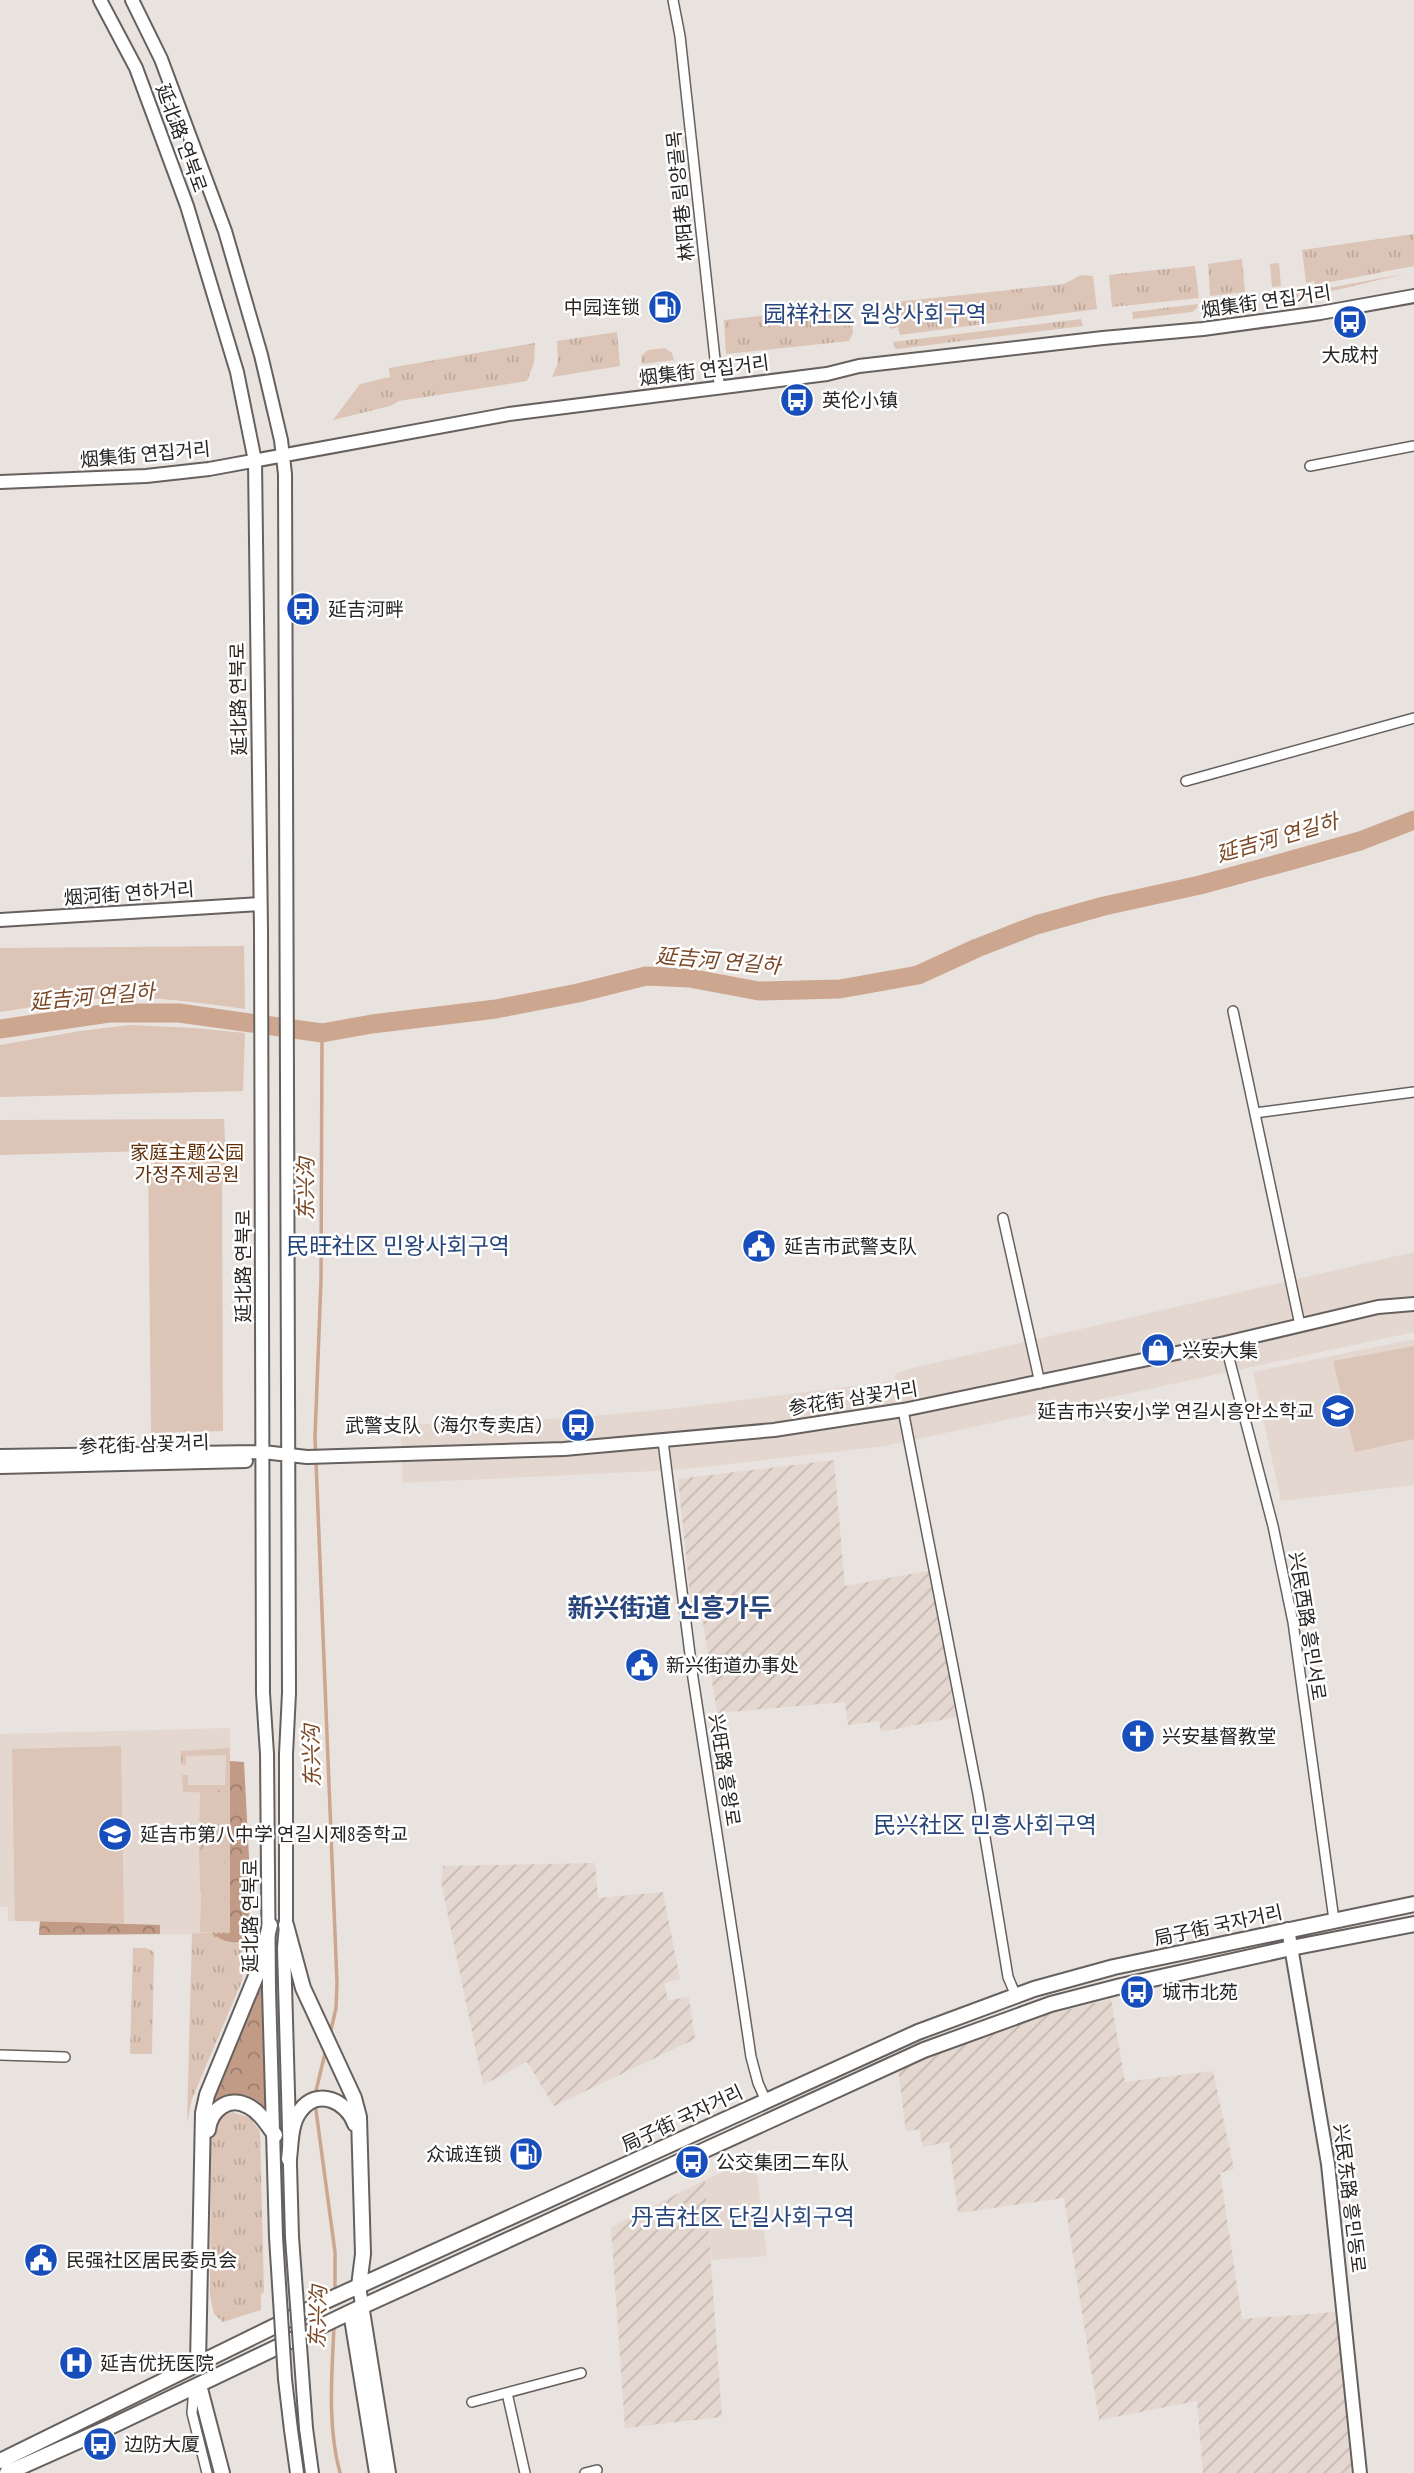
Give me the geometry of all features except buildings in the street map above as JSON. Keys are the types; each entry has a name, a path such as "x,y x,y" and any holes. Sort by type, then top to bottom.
{"main road":[{"name":"延北路 연북로","path":"100,0 136,68 187,206 237,372 255,461 261,930 263,1693 267,1754 269,1990 276,2237 285,2379 297,2473"},
{"name":"延北路 연북로","path":"132,0 160,59 225,231 261,355 284,456 289,1108 289,1693 284,1948 292,2237 306,2428 313,2473"},
{"name":"烟集街 연집거리","path":"0,482 146,476 209,470 509,414 827,374 859,366 1203,329 1320,313 1414,296"},
{"name":"烟河街 연하거리","path":"0,920 260,904"},
{"name":"参花街 삼꽃거리","path":"0,1456 322,1457 564,1449 774,1430 903,1410 1225,1343 1378,1307 1414,1304"},
{"name":"参花街 삼꽃거리","path":"0,1467 263,1456"},
{"name":"局子街 국자거리","path":"0,2461 326,2301 918,2032 1016,1996 1114,1967 1414,1904"},
{"name":"局子街 국자거리","path":"7,2473 324,2324 936,2045 1051,2004 1291,1948 1414,1924"},
{"path":"200,2363 203,2113 207,2095 259,1969 270,1925"},
{"path":"286,1926 299,1978 354,2098 359,2117 363,2254 354,2289"},
{"name":"兴民东路 흥민동로","path":"1288,1929 1328,2164 1360,2473"},
{"path":"289,2159 293,2127 301,2109 318,2099 338,2102 349,2111 355,2124 353,2311 377,2473"},
{"path":"200,2363 206,2141 211,2116 222,2106 241,2103 255,2111 275,2135"},
{"path":"353,2311 389,2473"},
{"path":"196,2386 216,2473"},
{"path":"196,2386 222,2473"}],"street":[{"name":"林阳巷 림양골목","path":"673,0 680,36 720,388"},
{"path":"1310,466 1414,446"},
{"path":"1186,781 1414,718"},
{"path":"1233,1011 1300,1325"},
{"path":"1255,1113 1414,1092"},
{"path":"1003,1218 1040,1383"},
{"name":"兴民西路 흥민서로","path":"1225,1343 1273,1525 1293,1622 1334,1920"},
{"path":"903,1410 978,1795 1008,1977 1016,1996"},
{"name":"兴旺路 흥왕로","path":"663,1441 693,1678 751,2057 766,2101"},
{"path":"0,2055 65,2057"},
{"path":"472,2402 581,2372"},
{"path":"196,2386 192,2413 207,2473"},
{"path":"507,2393 526,2473"},
{"path":"585,2473 597,2470"}],"shaded area":[{"name":"兴安大集","path":"1414,1252 1414,1332 885,1446 677,1470 403,1483 400,1425 569,1418 670,1409 895,1381 895,1374 908,1369"},
{"name":"延吉市兴安小学 연길시흥안소학교","path":"1414,1339 1414,1485 1281,1501 1253,1372"},
{"path":"834,1460 845,1586 933,1570 956,1717 881,1732 879,1721 848,1725 845,1702 717,1713 700,1603 691,1603 678,1479"},
{"name":"延吉市第八中学 연길시제8중학교","path":"230,1728 230,1934 39,1935 40,1921 8,1921 8,1907 0,1907 0,1734"},
{"path":"595,1863 598,1898 663,1892 680,1979 664,1983 668,2000 689,1997 695,2039 554,2106 527,2062 483,2085 441,1882 443,1866"},
{"path":"1111,1999 1125,2082 1213,2071 1234,2169 1220,2173 1242,2319 1336,2312 1354,2473 1203,2473 1197,2401 1099,2420 1064,2198 958,2213 949,2142 923,2147 919,2129 906,2132 898,2069 1030,2019"},
{"path":"755,2158 767,2256 711,2260 705,2180"},
{"path":"705,2180 722,2417 625,2428 611,2227"}],"green space":[{"path":"1414,234 1414,266 1315,285 1314,281 1306,283 1302,250"},
{"path":"1242,259 1245,292 1210,296 1208,264"},
{"path":"1279,263 1281,286 1272,287 1270,264"},
{"path":"1195,266 1199,298 1112,307 1109,275"},
{"path":"1408,273 1294,300 1293,292 1313,291"},
{"path":"1081,275 1093,276 1097,309 900,335 898,327 890,329 886,303 1064,284"},
{"path":"1242,300 1243,304 1238,309 1220,310 1213,304"},
{"path":"1198,304 1192,312 1133,319 1132,312"},
{"path":"850,306 853,333 849,341 726,354 724,320"},
{"path":"1081,319 1083,326 897,349 893,342"},
{"path":"617,332 620,366 552,377 558,363 557,341"},
{"path":"535,343 534,363 527,381 399,401 390,406 333,420 360,384 390,377 389,368"},
{"path":"665,348 672,353 674,360 642,364 641,356 648,350"},
{"path":"674,366 675,373 645,377 644,370"},
{"path":"244,946 245,1009 130,998 71,1001 0,1012 0,948"},
{"path":"130,1025 245,1033 243,1091 0,1097 0,1045"},
{"name":"家庭主题公园 가정주제공원","path":"224,1119 227,1184 222,1184 223,1431 151,1433 148,1151 0,1155 0,1120"},
{"path":"1414,1346 1414,1439 1355,1452 1333,1361"},
{"path":"121,1746 124,1923 15,1921 12,1749"},
{"path":"230,1748 230,1934 213,1934 245,1940 249,1931 242,1981 192,2099 187,2123 192,1934 224,1931 224,1894 201,1894 200,1888 224,1888 224,1851 199,1850 199,1843 225,1843 226,1793 183,1792 182,1775 188,1775 188,1785 225,1785 226,1755 186,1756 186,1765 181,1765 181,1751"},
{"path":"230,1761 244,1762 250,1876 249,1931 245,1940 236,1942 212,1934 230,1933"},
{"path":"200,1792 226,1792 225,1843 199,1843"},
{"path":"199,1850 224,1851 224,1888 200,1888"},
{"path":"201,1894 224,1894 224,1932 200,1932"},
{"path":"40,1921 160,1925 160,1934 39,1935"},
{"path":"133,1948 146,1948 154,1952 152,2054 130,2054"},
{"path":"263,1981 267,2113 262,2107 245,2098 218,2102 214,2098"},
{"path":"232,2112 251,2118 260,2132 264,2292 261,2294 261,2310 223,2322 214,2314 210,2295 211,2144 217,2124"}],"waterway":[{"name":"延吉河 연길하","path":"0,1029 109,1013 179,1013 322,1033 496,1009 646,976 689,978 759,991 840,989 918,975 1036,925 1285,862 1360,841 1414,820"},
{"name":"东兴沟","path":"322,1033 321,1280 315,1437 337,1983 336,2008 330,2034"},
{"name":"东兴沟","path":"315,2095 326,2049"},
{"name":"东兴沟","path":"315,2103 335,2252 335,2293"},
{"name":"东兴沟","path":"334,2326 332,2418 340,2473"}],"place":[{"name":"中园连锁","path":"665,307"},
{"name":"大成村","path":"1350,322"},
{"name":"英伦小镇","path":"797,400"},
{"name":"延吉河畔","path":"303,609"},
{"name":"延吉市武警支队","path":"759,1246"},
{"name":"兴安大集","path":"1158,1350"},
{"name":"延吉市兴安小学 연길시흥안소학교","path":"1338,1411"},
{"name":"武警支队（海尔专卖店）","path":"578,1425"},
{"name":"新兴街道办事处","path":"642,1665"},
{"name":"兴安基督教堂","path":"1138,1736"},
{"name":"延吉市第八中学 연길시제8중학교","path":"115,1834"},
{"name":"城市北苑","path":"1137,1992"},
{"name":"众诚连锁","path":"526,2154"},
{"name":"公交集团二车队","path":"692,2162"},
{"name":"民强社区居民委员会","path":"41,2260"},
{"name":"延吉优抚医院","path":"76,2363"},
{"name":"边防大厦","path":"100,2444"}],"district":[{"name":"园祥社区 원상사회구역","path":"875,314"},
{"name":"民旺社区 민왕사회구역","path":"398,1246"},
{"name":"新兴街道 신흥가두","path":"670,1608"},
{"name":"民兴社区 민흥사회구역","path":"985,1825"},
{"name":"丹吉社区 단길사회구역","path":"743,2217"}]}
